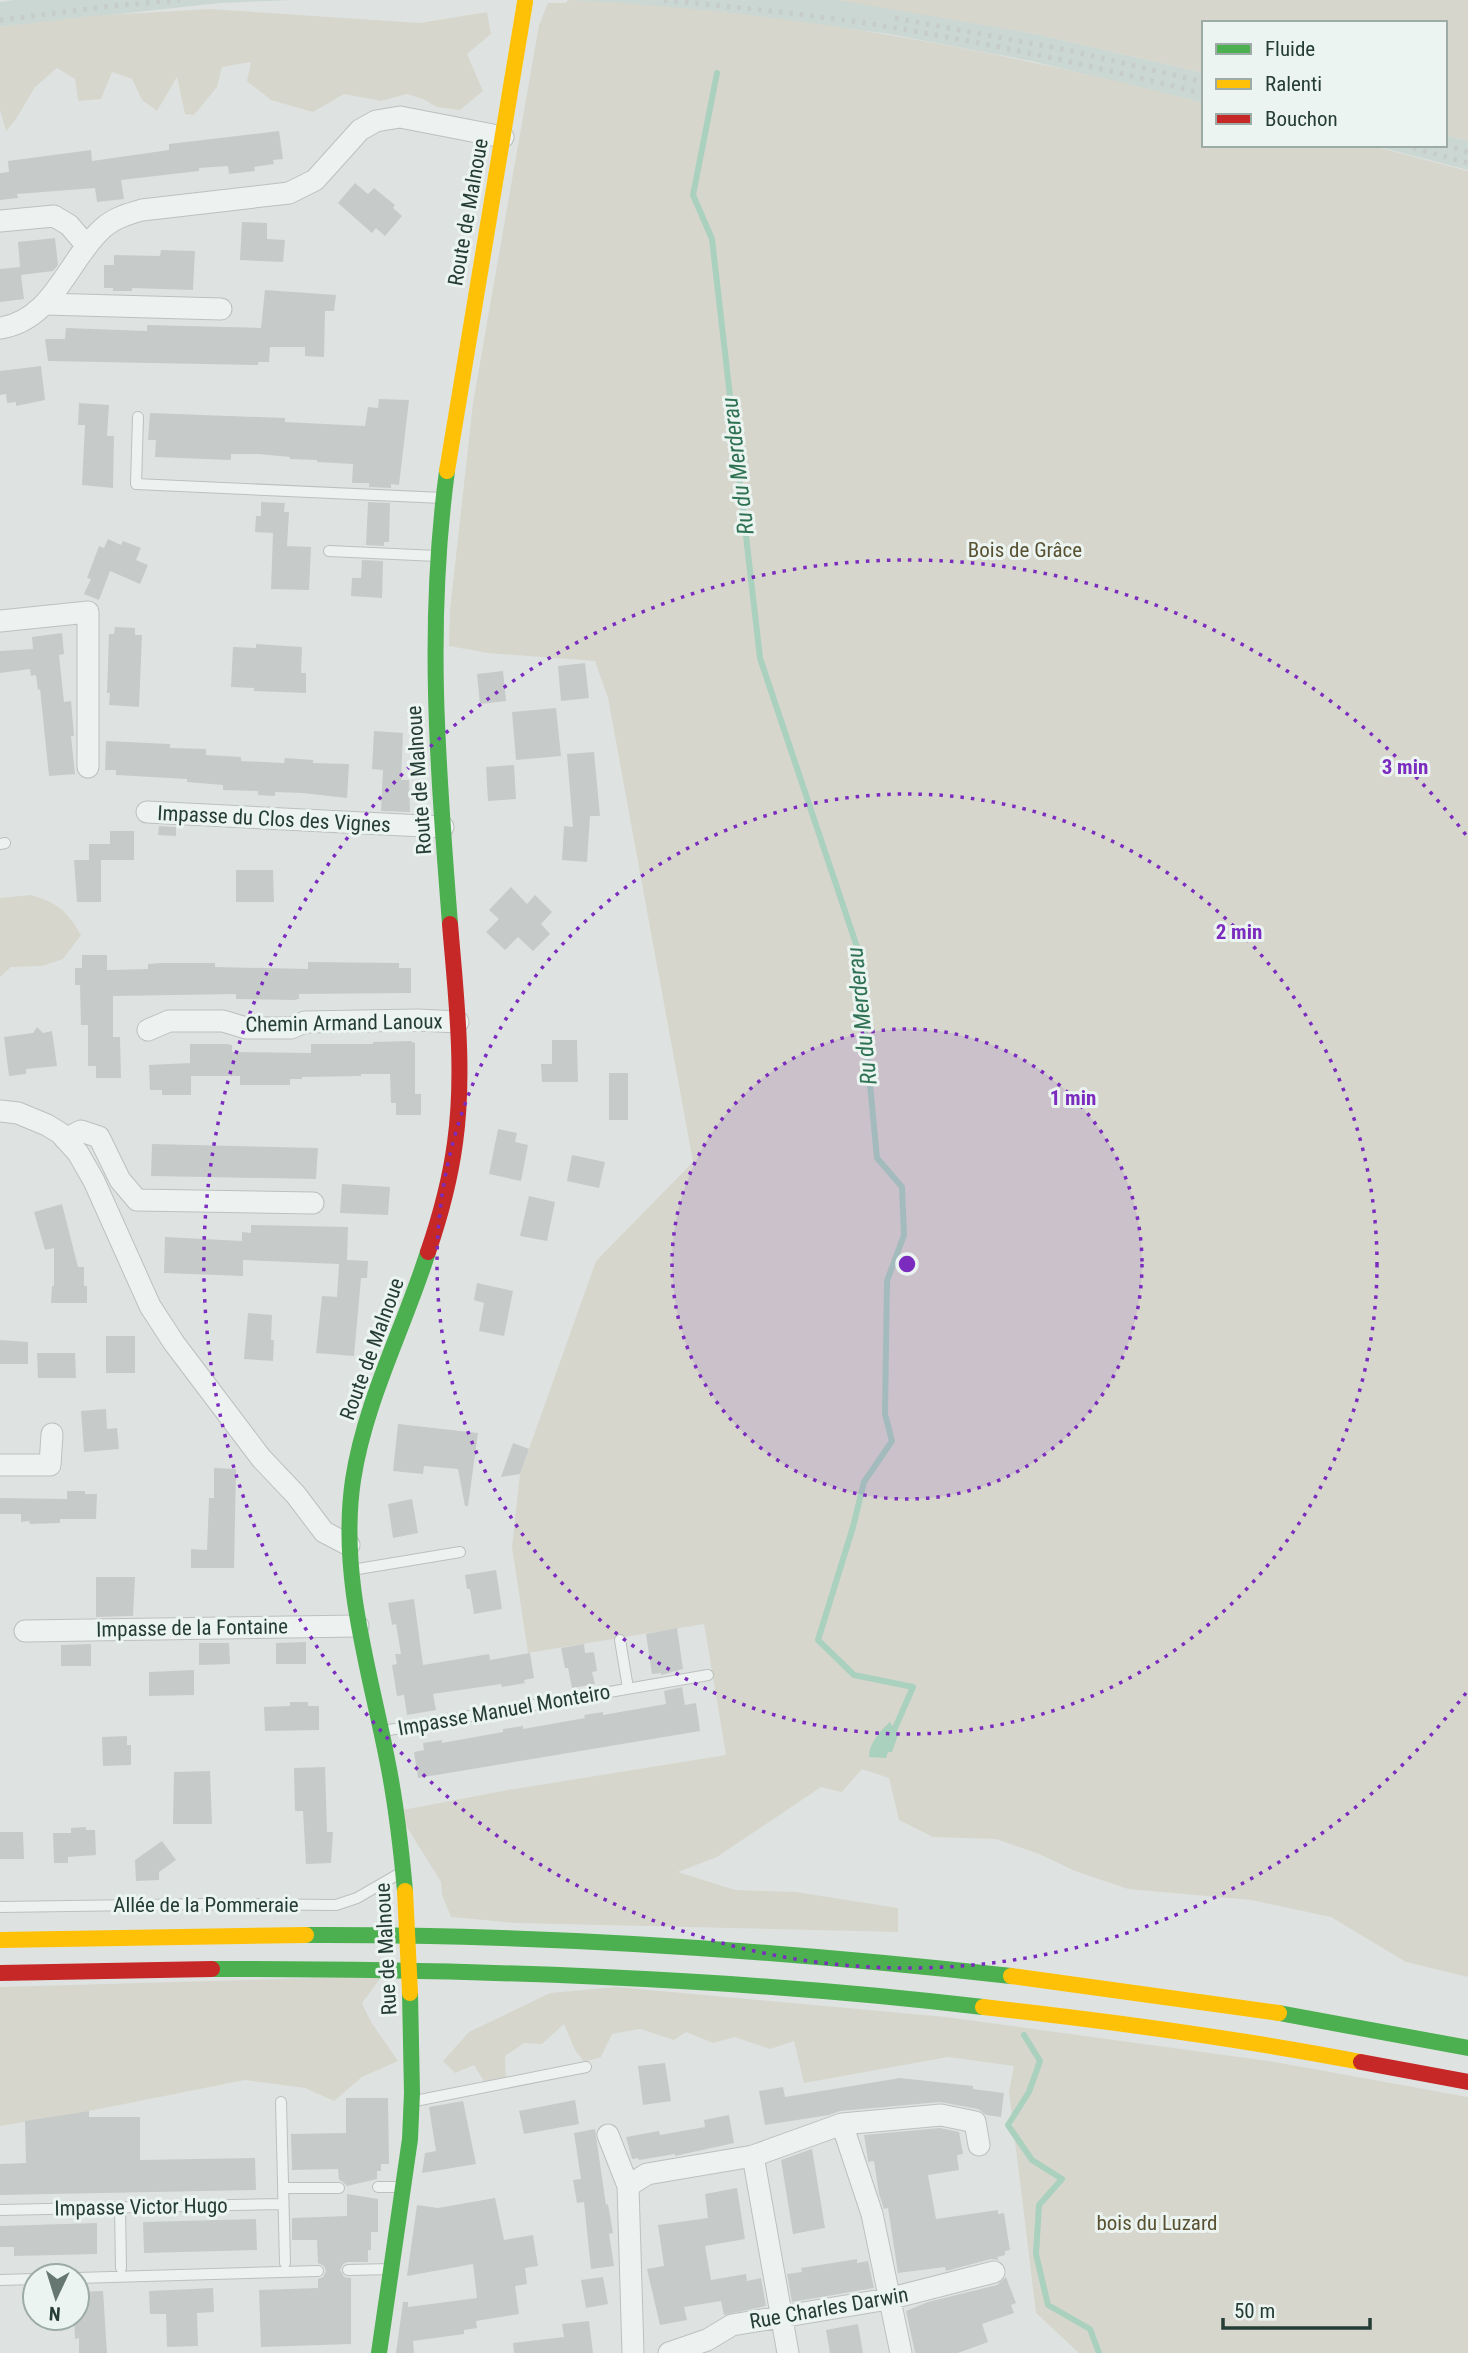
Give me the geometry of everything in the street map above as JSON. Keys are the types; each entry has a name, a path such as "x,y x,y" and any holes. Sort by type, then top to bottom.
{"main road":[{"name":"Route de Malnoue","path":"349,1545 353,1486 362,1440 374,1399 434,1237 448,1182 457,1120 458,1022 435,703 437,556 456,411 525,2"},
{"name":"Rue de Malnoue","path":"349,1545 358,1626 396,1807 405,1891 410,1993 411,2139 379,2353"},
{"path":"0,1940 352,1935 505,1937 800,1955 1054,1981 1203,2001 1468,2048"},
{"path":"0,1973 355,1969 572,1975 812,1989 1049,2013 1232,2039 1468,2082"}],"street":[{"path":"0,328 28,319 45,304 103,227 121,216 142,209 289,193 314,180 359,130 376,121 400,117 503,137"},
{"path":"0,221 54,216 69,225 87,246"},
{"path":"45,304 221,309"},
{"path":"0,621 89,612 88,767"},
{"name":"Impasse du Clos des Vignes","path":"147,813 443,827"},
{"name":"Chemin Armand Lanoux","path":"148,1030 169,1021 223,1021 246,1028 291,1028 305,1022 458,1022"},
{"path":"0,1111 32,1117 47,1125 65,1139 87,1166 150,1306 174,1343 261,1458 296,1495 324,1532 349,1545"},
{"path":"65,1139 81,1131 99,1136 120,1180 137,1200 313,1202"},
{"path":"0,1465 50,1465 51,1434"},
{"name":"Impasse de la Fontaine","path":"26,1631 358,1626"},
{"path":"628,2186 648,2174 753,2156 842,2124 941,2115 975,2122 979,2145"},
{"path":"842,2124 872,2214 901,2353"},
{"path":"608,2135 628,2186 633,2353"},
{"path":"753,2156 788,2353"},
{"name":"Rue Charles Darwin","path":"669,2353 707,2340 732,2325 888,2299 994,2272"}],"lane":[{"path":"138,417 136,484 443,498"},
{"path":"328,551 437,556"},
{"path":"351,1570 460,1552"},
{"name":"Impasse Manuel Monteiro","path":"620,1640 628,1688"},
{"name":"Impasse Manuel Monteiro","path":"381,1731 708,1675"},
{"name":"Allée de la Pommeraie","path":"0,1907 336,1905 357,1898 403,1871"},
{"path":"412,2102 586,2067"},
{"path":"281,2102 285,2263"},
{"path":"377,2188 405,2187"},
{"path":"282,2188 339,2188"},
{"name":"Impasse Victor Hugo","path":"0,2210 283,2204"},
{"path":"120,2208 121,2268"},
{"path":"348,2270 392,2269"},
{"path":"91,2278 318,2271"},
{"path":"0,2280 21,2279"}],"shaded area":[{"path":"293,0 220,3 0,27 0,2"},
{"path":"570,0 838,0 892,8 1036,34 1202,73 1202,103 1031,61 889,34 729,13"},
{"path":"1447,136 1468,141 1468,170 1380,147 1447,147"},
{"path":"890,1722 898,1735 892,1752 888,1752 886,1758 869,1757 873,1742"}],"green space":[{"name":"Bois de Grâce","path":"568,0 729,13 968,49 1202,102 1202,147 1377,147 1468,171 1468,1977 1406,1962 1331,1917 1251,1900 1128,1889 996,1839 933,1837 899,1820 889,1778 862,1769 842,1792 821,1787 717,1857 678,1872 735,1890 796,1892 898,1908 898,1932 515,1923 451,1917 442,1895 441,1882 397,1811 726,1755 704,1624 528,1653 512,1547 520,1474 596,1261 693,1162 608,698 595,661 488,653 449,646 450,610 473,403 539,25 548,3 566,3"},
{"path":"838,0 1468,0 1468,141 1447,136 1447,21 1202,21 1202,73 1036,34"},
{"path":"209,9 420,23 487,12 491,34 467,54 483,91 460,110 437,107 407,94 381,101 344,94 313,112 271,100 247,81 251,62 222,67 217,87 194,115 185,114 177,77 157,111 142,100 132,79 112,72 101,99 78,101 75,79 57,68 35,87 6,131 0,110 0,27 90,16"},
{"path":"31,895 61,909 81,935 63,959 42,966 11,967 0,977 0,898"},
{"path":"382,1976 362,2003 371,2022 398,2061 362,2077 334,2101 305,2088 245,2080 0,2126 0,1987"},
{"name":"bois du Luzard","path":"617,1987 946,2017 1275,2062 1468,2097 1468,2353 1079,2353 1036,2313 1009,2092 1014,2066 948,2057 804,2083 794,2041 770,2049 735,2037 713,2043 686,2032 674,2040 640,2029 612,2034 601,2057 584,2062 575,2050 564,2024 542,2044 524,2043 505,2056 506,2084 487,2086 474,2065 455,2073 443,2061 469,2032 550,1993"}],"building":[{"path":"279,131 283,159 273,160 274,164 254,167 255,171 229,174 228,166 121,180 124,199 97,202 95,188 17,194 18,198 0,200 0,173 9,172 8,161 91,150 92,161 169,150 169,144"},
{"path":"355,183 368,194 374,188 395,205 393,208 402,216 385,236 376,228 372,233 338,203"},
{"path":"242,222 267,223 267,239 285,240 283,262 240,260"},
{"path":"55,238 58,265 53,271 21,275 24,299 0,302 0,269 20,267 18,242"},
{"path":"161,250 195,251 193,290 132,288 132,291 113,291 113,288 104,288 104,265 114,265 114,255 160,256"},
{"path":"265,290 336,295 334,311 325,311 324,357 305,356 305,347 270,347 269,362 258,362 258,365 48,361 45,339 65,339 66,328 147,331 147,325 261,328"},
{"path":"41,366 45,400 16,406 16,402 7,403 6,394 0,395 0,371"},
{"path":"379,399 409,400 399,485 391,484 391,488 369,487 369,483 352,483 353,464 258,454 231,454 231,460 155,457 156,440 148,440 150,413 285,418 285,422 365,426 368,407 378,408"},
{"path":"79,403 109,405 107,436 114,436 113,488 82,485 85,425 78,425"},
{"path":"261,502 285,503 284,512 289,512 287,546 311,547 309,590 271,589 273,533 255,532 256,516 261,516"},
{"path":"368,502 390,503 389,542 384,542 384,546 366,545"},
{"path":"108,539 121,545 123,541 141,548 136,560 148,565 140,584 110,571 99,600 84,594 91,579 87,578 99,546 104,548"},
{"path":"362,560 383,561 382,598 351,596 352,578 361,578"},
{"path":"115,627 135,628 135,635 142,635 139,707 109,705 109,634 114,634"},
{"path":"62,633 64,654 59,655 64,702 71,701 75,774 49,776 40,689 38,690 36,675 31,676 30,669 0,673 0,651 33,649 32,637"},
{"path":"256,644 302,647 301,673 306,673 306,693 254,691 254,688 231,687 233,647 256,648"},
{"path":"585,663 589,698 561,701 558,666"},
{"path":"503,671 506,701 480,704 477,674"},
{"path":"556,708 561,756 516,760 512,712"},
{"path":"374,731 403,733 401,780 409,780 410,812 381,811 383,770 372,769"},
{"path":"106,741 170,744 170,748 206,749 206,755 241,757 241,761 284,763 285,758 313,760 313,763 349,764 347,798 275,792 275,796 258,795 258,791 223,790 223,785 187,782 187,779 116,775 116,770 105,770"},
{"path":"594,752 600,816 590,816 587,862 562,860 564,826 573,827 567,754"},
{"path":"514,765 516,799 488,801 486,767"},
{"path":"159,826 176,827 176,836 158,835"},
{"path":"110,831 134,831 134,860 101,860 101,902 77,902 74,860 89,860 89,844 110,844"},
{"path":"236,870 273,870 274,902 236,902"},
{"path":"511,887 527,904 535,895 552,912 541,924 550,934 533,951 518,937 505,950 486,932 499,919 489,910"},
{"path":"82,955 107,955 107,970 148,969 148,964 160,963 215,963 215,967 308,969 308,962 399,963 399,968 411,968 411,993 299,994 299,999 294,1000 236,999 236,994 113,996 113,1037 120,1037 121,1078 96,1078 96,1066 88,1066 88,1025 81,1025 80,985 75,985 75,968 82,968"},
{"path":"37,1027 43,1033 52,1031 57,1066 26,1069 26,1074 9,1076 4,1037 33,1033"},
{"path":"552,1040 577,1040 578,1082 542,1082 541,1064 552,1064"},
{"path":"415,1043 415,1094 421,1094 421,1115 396,1115 396,1103 391,1103 390,1074 302,1077 290,1079 290,1085 240,1085 240,1076 191,1076 191,1095 162,1095 162,1090 150,1090 149,1065 190,1063 190,1044 227,1044 232,1045 232,1052 311,1053 311,1044"},
{"path":"609,1073 628,1073 628,1120 609,1120"},
{"path":"498,1129 517,1133 515,1142 528,1145 521,1181 489,1174"},
{"path":"152,1144 318,1148 316,1179 151,1176"},
{"path":"572,1155 605,1162 599,1188 567,1181"},
{"path":"342,1184 390,1187 388,1215 340,1213"},
{"path":"529,1196 555,1202 547,1241 520,1236"},
{"path":"62,1204 78,1267 84,1267 87,1303 51,1303 54,1248 45,1250 34,1212"},
{"path":"251,1225 348,1227 347,1260 368,1261 367,1278 361,1278 354,1356 316,1353 322,1296 337,1297 339,1264 243,1260 243,1276 164,1273 165,1237 242,1241 242,1232 251,1233"},
{"path":"477,1283 513,1291 504,1336 479,1331 484,1303 474,1300"},
{"path":"248,1313 272,1315 273,1361 244,1359"},
{"path":"106,1336 135,1336 135,1373 106,1373"},
{"path":"0,1340 28,1342 28,1364 0,1364"},
{"path":"37,1353 75,1353 76,1378 38,1378"},
{"path":"106,1409 107,1429 117,1428 119,1449 84,1452 81,1411"},
{"path":"398,1424 478,1433 468,1506 465,1506 458,1469 424,1466 423,1474 393,1471"},
{"path":"513,1443 529,1449 520,1474 501,1477"},
{"path":"214,1468 236,1469 234,1568 191,1568 191,1549 207,1550 209,1498 214,1498"},
{"path":"67,1491 97,1494 96,1519 60,1519 60,1523 30,1524 29,1521 21,1522 21,1514 0,1514 0,1498 67,1499"},
{"path":"412,1499 418,1533 393,1538 388,1504"},
{"path":"496,1570 502,1609 474,1614 465,1575"},
{"path":"96,1577 135,1577 133,1616 96,1617"},
{"path":"414,1599 423,1665 489,1654 490,1660 530,1653 534,1678 524,1680 525,1683 502,1687 501,1684 433,1694 436,1710 407,1715 404,1695 397,1696 392,1665 397,1664 395,1654 401,1654 396,1624 392,1625 388,1603"},
{"path":"677,1628 683,1669 661,1675 652,1674 646,1634"},
{"path":"306,1642 306,1664 276,1664 276,1643"},
{"path":"199,1643 229,1643 230,1664 199,1665"},
{"path":"91,1644 91,1666 61,1666 61,1645"},
{"path":"584,1644 585,1653 594,1652 597,1671 592,1672 595,1684 572,1688 561,1648"},
{"path":"194,1670 194,1695 149,1696 149,1672"},
{"path":"682,1687 685,1705 696,1703 700,1731 418,1778 414,1752 424,1750 423,1743 442,1740 442,1743 503,1732 503,1729 523,1726 523,1729 585,1718 584,1715 603,1712 603,1715 666,1704 664,1691"},
{"path":"290,1702 308,1702 308,1706 319,1706 319,1730 265,1731 264,1707 290,1706"},
{"path":"127,1736 127,1745 131,1745 131,1765 103,1766 102,1737"},
{"path":"325,1767 327,1832 333,1832 331,1863 306,1864 303,1811 295,1811 294,1768"},
{"path":"210,1771 212,1824 173,1824 174,1772"},
{"path":"86,1827 86,1830 95,1830 96,1855 68,1857 68,1863 54,1863 53,1833 71,1833 71,1828"},
{"path":"0,1832 23,1832 24,1859 0,1859"},
{"path":"162,1841 176,1860 159,1872 159,1880 136,1881 135,1860"},
{"path":"665,2063 671,2101 643,2105 638,2066"},
{"path":"900,2078 973,2086 973,2089 1004,2093 1001,2117 986,2115 978,2109 940,2102 840,2111 765,2125 759,2091 783,2087 785,2097"},
{"path":"346,2098 388,2098 389,2164 381,2164 377,2179 347,2186 339,2180 338,2169 292,2170 291,2134 346,2133"},
{"path":"575,2100 579,2124 524,2134 519,2111"},
{"path":"463,2101 476,2164 422,2173 425,2153 436,2151 429,2107"},
{"path":"89,2111 89,2117 140,2117 140,2160 255,2158 256,2190 0,2195 0,2164 26,2163 25,2121"},
{"path":"729,2115 734,2143 675,2156 632,2159 626,2137 659,2131 660,2135 705,2127 704,2120"},
{"path":"940,2128 959,2132 963,2154 957,2155 959,2170 928,2175 936,2219 998,2210 998,2214 1004,2213 1010,2250 997,2257 999,2260 991,2259 946,2271 945,2267 898,2273 888,2208 884,2209 879,2194 874,2161 868,2162 864,2135"},
{"path":"595,2129 606,2205 608,2204 613,2233 609,2234 614,2266 591,2269 584,2202 577,2203 573,2180 581,2179 574,2133"},
{"path":"812,2149 825,2228 793,2234 781,2160"},
{"path":"737,2188 745,2239 705,2246 711,2280 746,2274 747,2281 761,2278 766,2306 724,2315 721,2301 684,2307 687,2320 660,2325 647,2269 664,2266 658,2225 708,2218 705,2194"},
{"path":"347,2194 378,2199 378,2232 371,2232 368,2262 347,2262 340,2270 344,2277 351,2278 351,2344 261,2347 259,2290 318,2288 318,2279 323,2277 326,2271 324,2266 318,2263 317,2240 292,2240 292,2218 347,2216"},
{"path":"495,2198 504,2240 533,2235 538,2266 525,2268 527,2284 515,2286 519,2314 476,2321 477,2328 464,2330 464,2334 413,2341 414,2353 396,2353 403,2302 408,2302 408,2307 477,2298 473,2264 407,2276 417,2205 438,2208"},
{"path":"256,2219 257,2250 144,2253 143,2222"},
{"path":"97,2223 97,2254 14,2256 14,2247 0,2247 0,2226"},
{"path":"857,2259 857,2263 868,2261 874,2288 792,2302 787,2274 802,2272 801,2268"},
{"path":"603,2277 608,2304 586,2308 581,2280"},
{"path":"1006,2277 1016,2303 1011,2305 1014,2313 982,2324 988,2342 958,2353 915,2353 906,2311 928,2302 997,2285"},
{"path":"213,2288 214,2312 197,2313 198,2346 167,2347 166,2314 150,2314 149,2291"},
{"path":"103,2291 107,2353 79,2353 79,2338 75,2339 75,2332 91,2332 91,2292"},
{"path":"589,2321 593,2353 514,2353 513,2343 564,2337 562,2324"},
{"path":"858,2324 863,2353 830,2353 826,2330"}],"waterway":[{"name":"Ru du Merderau","path":"717,73 693,195 712,239 760,658 857,947 877,1158 902,1187 904,1235 887,1281 885,1414 892,1441 864,1482 818,1640 854,1675 913,1687 892,1735"},
{"name":"Ru du Merderau","path":"1024,2035 1040,2061 1029,2092 1008,2125 1032,2160 1062,2179 1039,2205 1036,2254 1048,2305 1090,2329 1099,2353"}],"railway":[{"path":"0,20 180,0"},
{"path":"664,0 815,16 908,30 1035,54 1202,94"},
{"path":"895,18 1067,50 1202,82"},
{"path":"1447,146 1468,152"},
{"path":"1410,147 1468,163"}],"traffic: fast":[{"path":"447,471 437,586 436,698 450,924"},
{"path":"405,1891 393,1792 358,1621 350,1551 350,1515 353,1480 366,1422 428,1252"},
{"path":"306,1935 483,1937 659,1945 835,1958 1011,1976"},
{"path":"212,1969 598,1977 791,1988 983,2007"},
{"path":"379,2353 410,2139 410,1993"},
{"path":"1279,2013 1468,2048"}],"traffic: slow":[{"path":"447,471 525,2"},
{"path":"405,1891 410,1993"},
{"path":"0,1940 306,1935"},
{"path":"1011,1976 1279,2013"},
{"path":"983,2007 1173,2031 1361,2062"}],"traffic: jam":[{"path":"428,1252 447,1185 458,1116 458,1034 450,924"},
{"path":"0,1973 212,1969"},
{"path":"1361,2062 1468,2082"}]}
